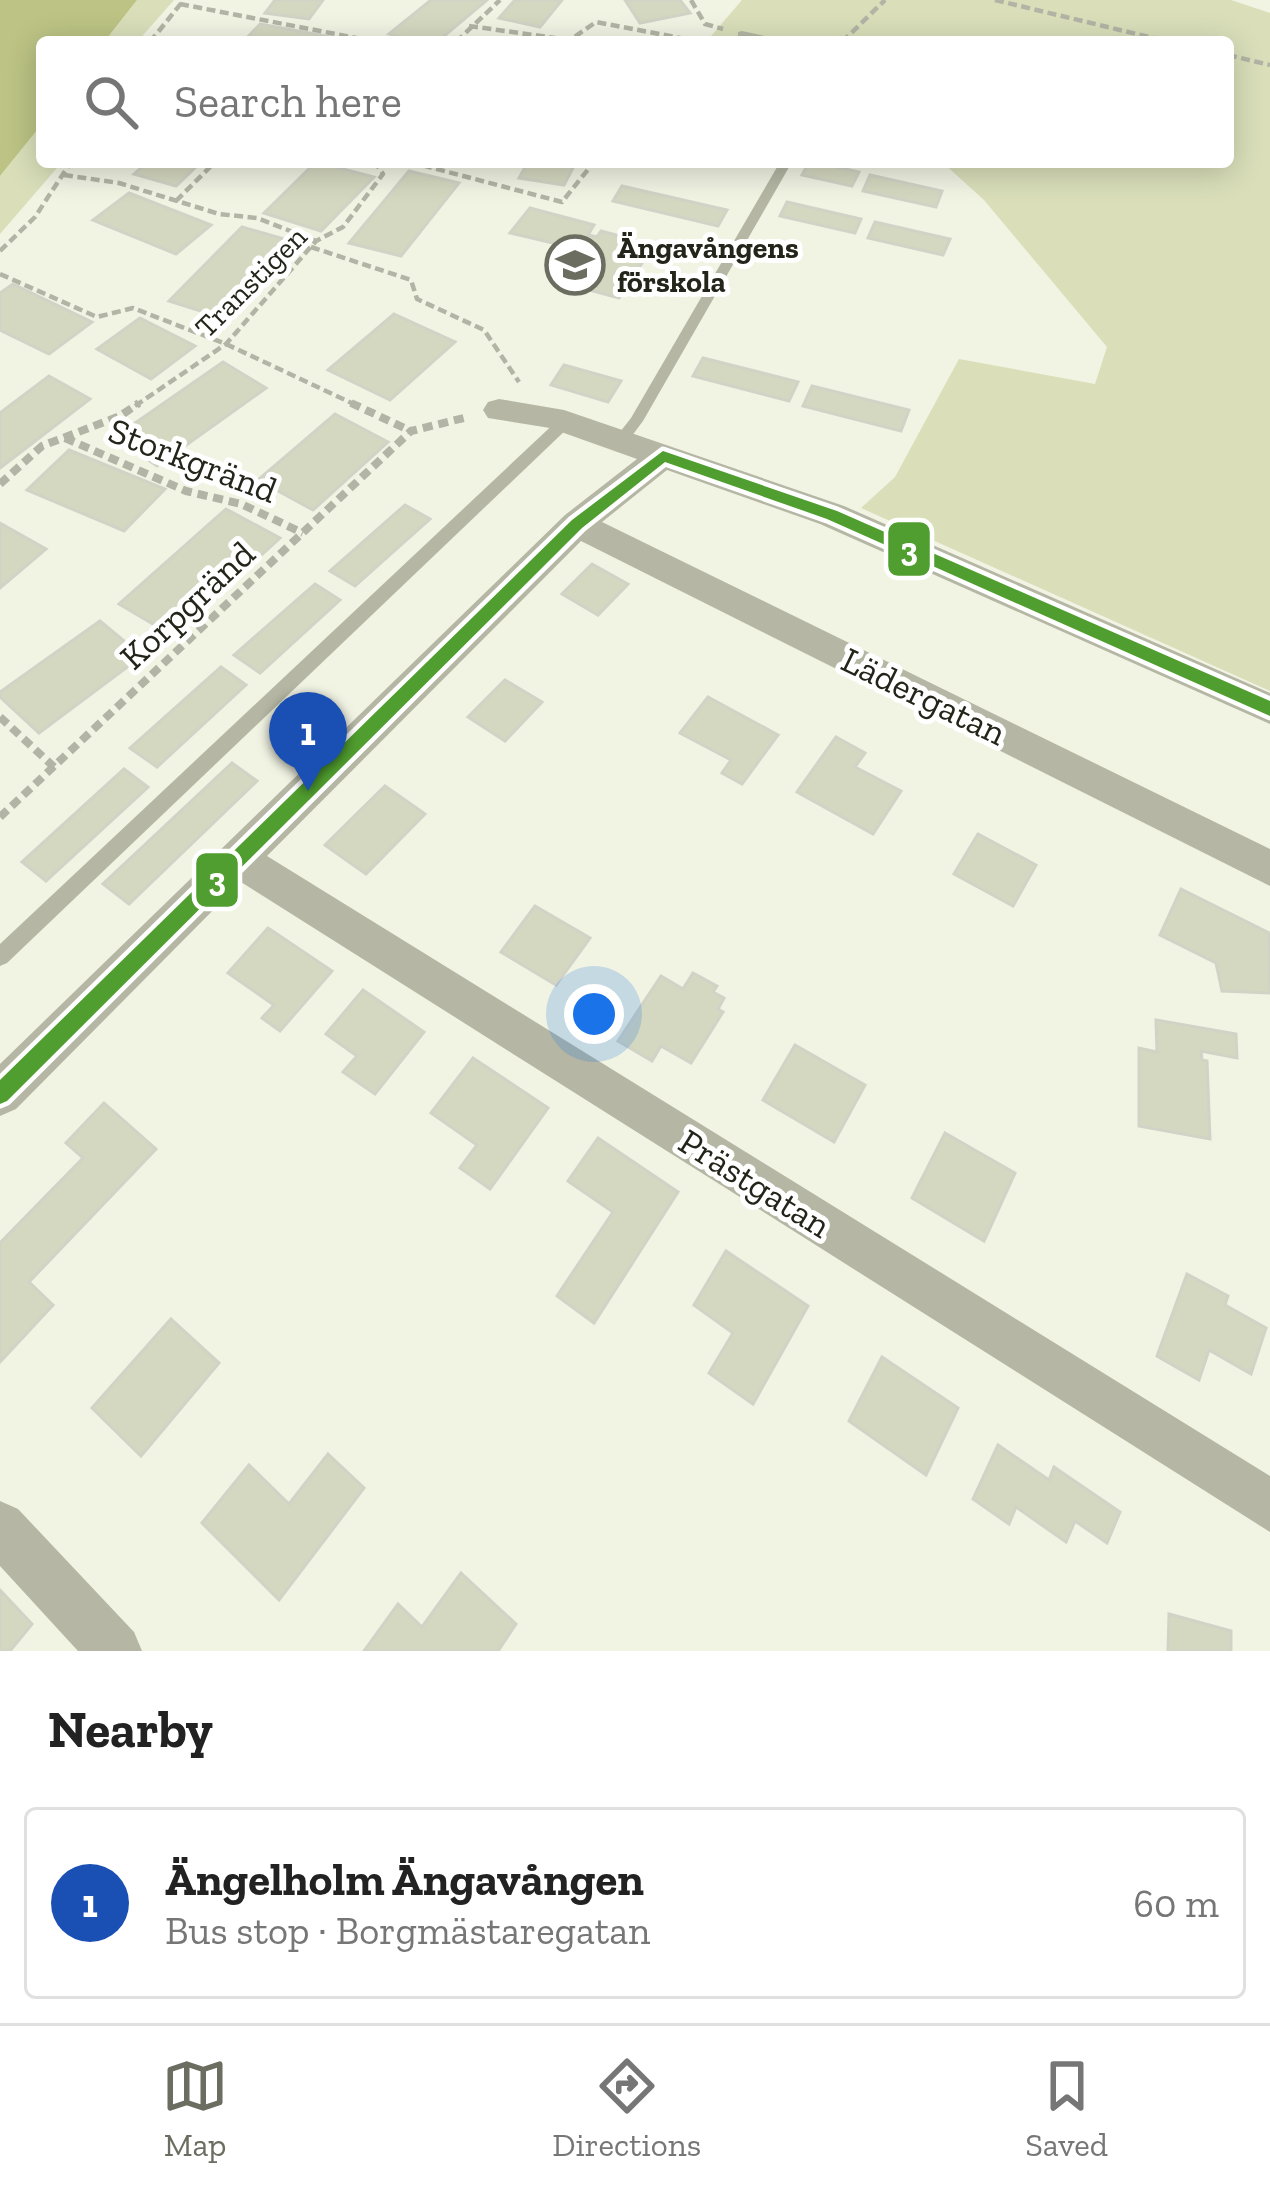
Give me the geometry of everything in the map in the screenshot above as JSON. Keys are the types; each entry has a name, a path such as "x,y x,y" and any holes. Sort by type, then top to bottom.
{"street":[{"path":"499,410 566,422 832,514 1270,709"},
{"path":"0,1094 578,524 663,456"},
{"name":"Lädergatan","path":"578,524 1270,868"},
{"name":"Prästgatan","path":"240,860 1270,1507"},
{"path":"0,1527 115,1651"}],"lane":[{"path":"742,34 751,36"},
{"path":"620,441 783,168"},
{"path":"0,957 566,422"}],"path":[{"path":"461,36 500,0"},
{"path":"691,0 704,24 742,34"},
{"path":"848,36 885,0"},
{"path":"995,0 1145,36"},
{"path":"154,36 182,2 348,36"},
{"path":"576,36 596,22 665,36"},
{"path":"469,26 541,36"},
{"path":"1234,56 1270,65"},
{"path":"0,250 35,217 68,168"},
{"path":"176,201 208,168"},
{"name":"Transtigen","path":"0,484 42,446 120,416 226,344 314,244 343,227 383,174 379,168"},
{"path":"433,168 562,202 589,168"},
{"path":"64,175 119,182 219,214 257,218 411,280 417,299 484,330 513,380 532,386"},
{"path":"0,274 97,316 133,308 226,344 411,431 499,410"},
{"name":"Korpgränd","path":"0,817 411,431"},
{"name":"Storkgränd","path":"64,438 186,491 241,504 304,533"},
{"path":"0,717 54,766"}],"shaded area":[{"path":"0,0 137,0 109,36 36,36 36,131 0,176"},
{"path":"137,0 174,0 142,36 109,36"},
{"path":"742,0 1231,0 1270,13 1270,691 861,508 895,477 959,359 1095,384 1107,347 984,200 949,168 1234,168 1234,36 711,36"},
{"path":"36,131 36,168 57,168 0,234 0,176"}],"building":[{"path":"275,0 323,0 309,19 265,13"},
{"path":"431,0 487,0 444,36 389,34"},
{"path":"515,0 562,0 540,27 499,18"},
{"path":"625,0 680,0 690,13 640,23"},
{"path":"260,24 325,36 249,36"},
{"path":"141,168 195,168 176,186 134,174"},
{"path":"310,168 339,168 374,177 321,231 264,213"},
{"path":"525,168 573,168 564,185 519,178"},
{"path":"806,168 859,172 852,186 802,175"},
{"path":"409,171 459,183 401,256 349,243"},
{"path":"870,175 942,191 936,207 863,191"},
{"path":"622,186 727,210 718,226 613,201"},
{"path":"129,193 211,225 176,254 93,220"},
{"path":"787,202 861,219 855,233 780,216"},
{"path":"530,208 594,225 588,235 597,237 601,231 654,245 619,298 564,283 587,251 510,233"},
{"path":"875,222 950,239 943,255 868,238"},
{"path":"242,227 291,241 220,317 169,301"},
{"path":"13,284 92,322 49,354 0,330 0,293"},
{"path":"394,314 455,342 390,400 328,370"},
{"path":"140,318 195,346 151,379 97,349"},
{"path":"703,358 798,382 789,401 693,376"},
{"path":"223,362 266,388 157,466 115,437"},
{"path":"564,365 621,381 608,402 551,385"},
{"path":"49,376 90,399 0,468 0,413"},
{"path":"812,386 909,410 901,431 803,406"},
{"path":"335,414 388,442 313,510 258,480"},
{"path":"69,450 165,489 124,531 27,490"},
{"path":"405,505 430,519 355,586 330,571"},
{"path":"226,509 280,538 173,636 119,604"},
{"path":"0,523 46,549 0,588"},
{"path":"592,564 628,584 598,615 562,594"},
{"path":"315,584 340,600 260,673 234,655"},
{"path":"100,621 142,656 39,733 0,692"},
{"path":"221,667 246,685 157,767 130,748"},
{"path":"505,680 542,702 505,741 468,717"},
{"path":"708,697 778,735 742,784 722,773 731,760 680,733"},
{"path":"836,737 865,753 855,767 901,791 873,834 797,792"},
{"path":"232,763 257,781 129,904 103,884"},
{"path":"124,769 148,787 46,881 22,862"},
{"path":"385,786 425,814 366,874 325,845"},
{"path":"978,834 1036,865 1013,906 954,874"},
{"path":"1181,889 1269,933 1270,993 1222,991 1216,963 1160,935"},
{"path":"535,906 590,938 556,985 501,952"},
{"path":"268,928 332,971 280,1031 262,1018 274,1005 228,973"},
{"path":"693,973 717,986 713,992 724,998 718,1009 723,1012 691,1063 661,1046 652,1061 618,1041 661,976 683,989"},
{"path":"363,990 424,1032 375,1094 343,1072 357,1056 326,1034"},
{"path":"1156,1020 1236,1034 1237,1058 1201,1051 1202,1060 1207,1061 1210,1139 1139,1126 1139,1048 1157,1052"},
{"path":"795,1045 865,1085 834,1142 763,1100"},
{"path":"473,1058 548,1108 490,1189 460,1168 477,1145 431,1113"},
{"path":"104,1103 156,1149 29,1282 53,1305 0,1362 0,1243 83,1158 66,1143"},
{"path":"945,1133 1015,1173 984,1241 912,1198"},
{"path":"598,1138 678,1192 594,1323 557,1296 613,1212 568,1181"},
{"path":"726,1251 808,1306 753,1404 709,1373 733,1333 694,1305"},
{"path":"1187,1274 1228,1296 1225,1305 1266,1328 1251,1374 1209,1350 1199,1380 1157,1356"},
{"path":"171,1319 219,1363 141,1456 92,1408"},
{"path":"882,1357 958,1408 926,1475 849,1421"},
{"path":"998,1445 1049,1480 1054,1467 1120,1512 1107,1543 1075,1521 1066,1542 1016,1507 1009,1524 973,1499"},
{"path":"328,1454 364,1488 279,1600 202,1523 249,1465 289,1504"},
{"path":"461,1573 516,1624 498,1651 364,1651 398,1604 422,1627"},
{"path":"0,1590 32,1624 10,1651 0,1651"},
{"path":"1169,1614 1231,1631 1231,1651 1168,1651"}],"transit line":[{"name":"3","path":"0,1094 577,524 663,456 832,515 1270,709"}],"place":[{"name":"Ängavångens förskola","path":"575,265"},
{"name":"Ängelholm Ängavången","path":"308,791"}]}
